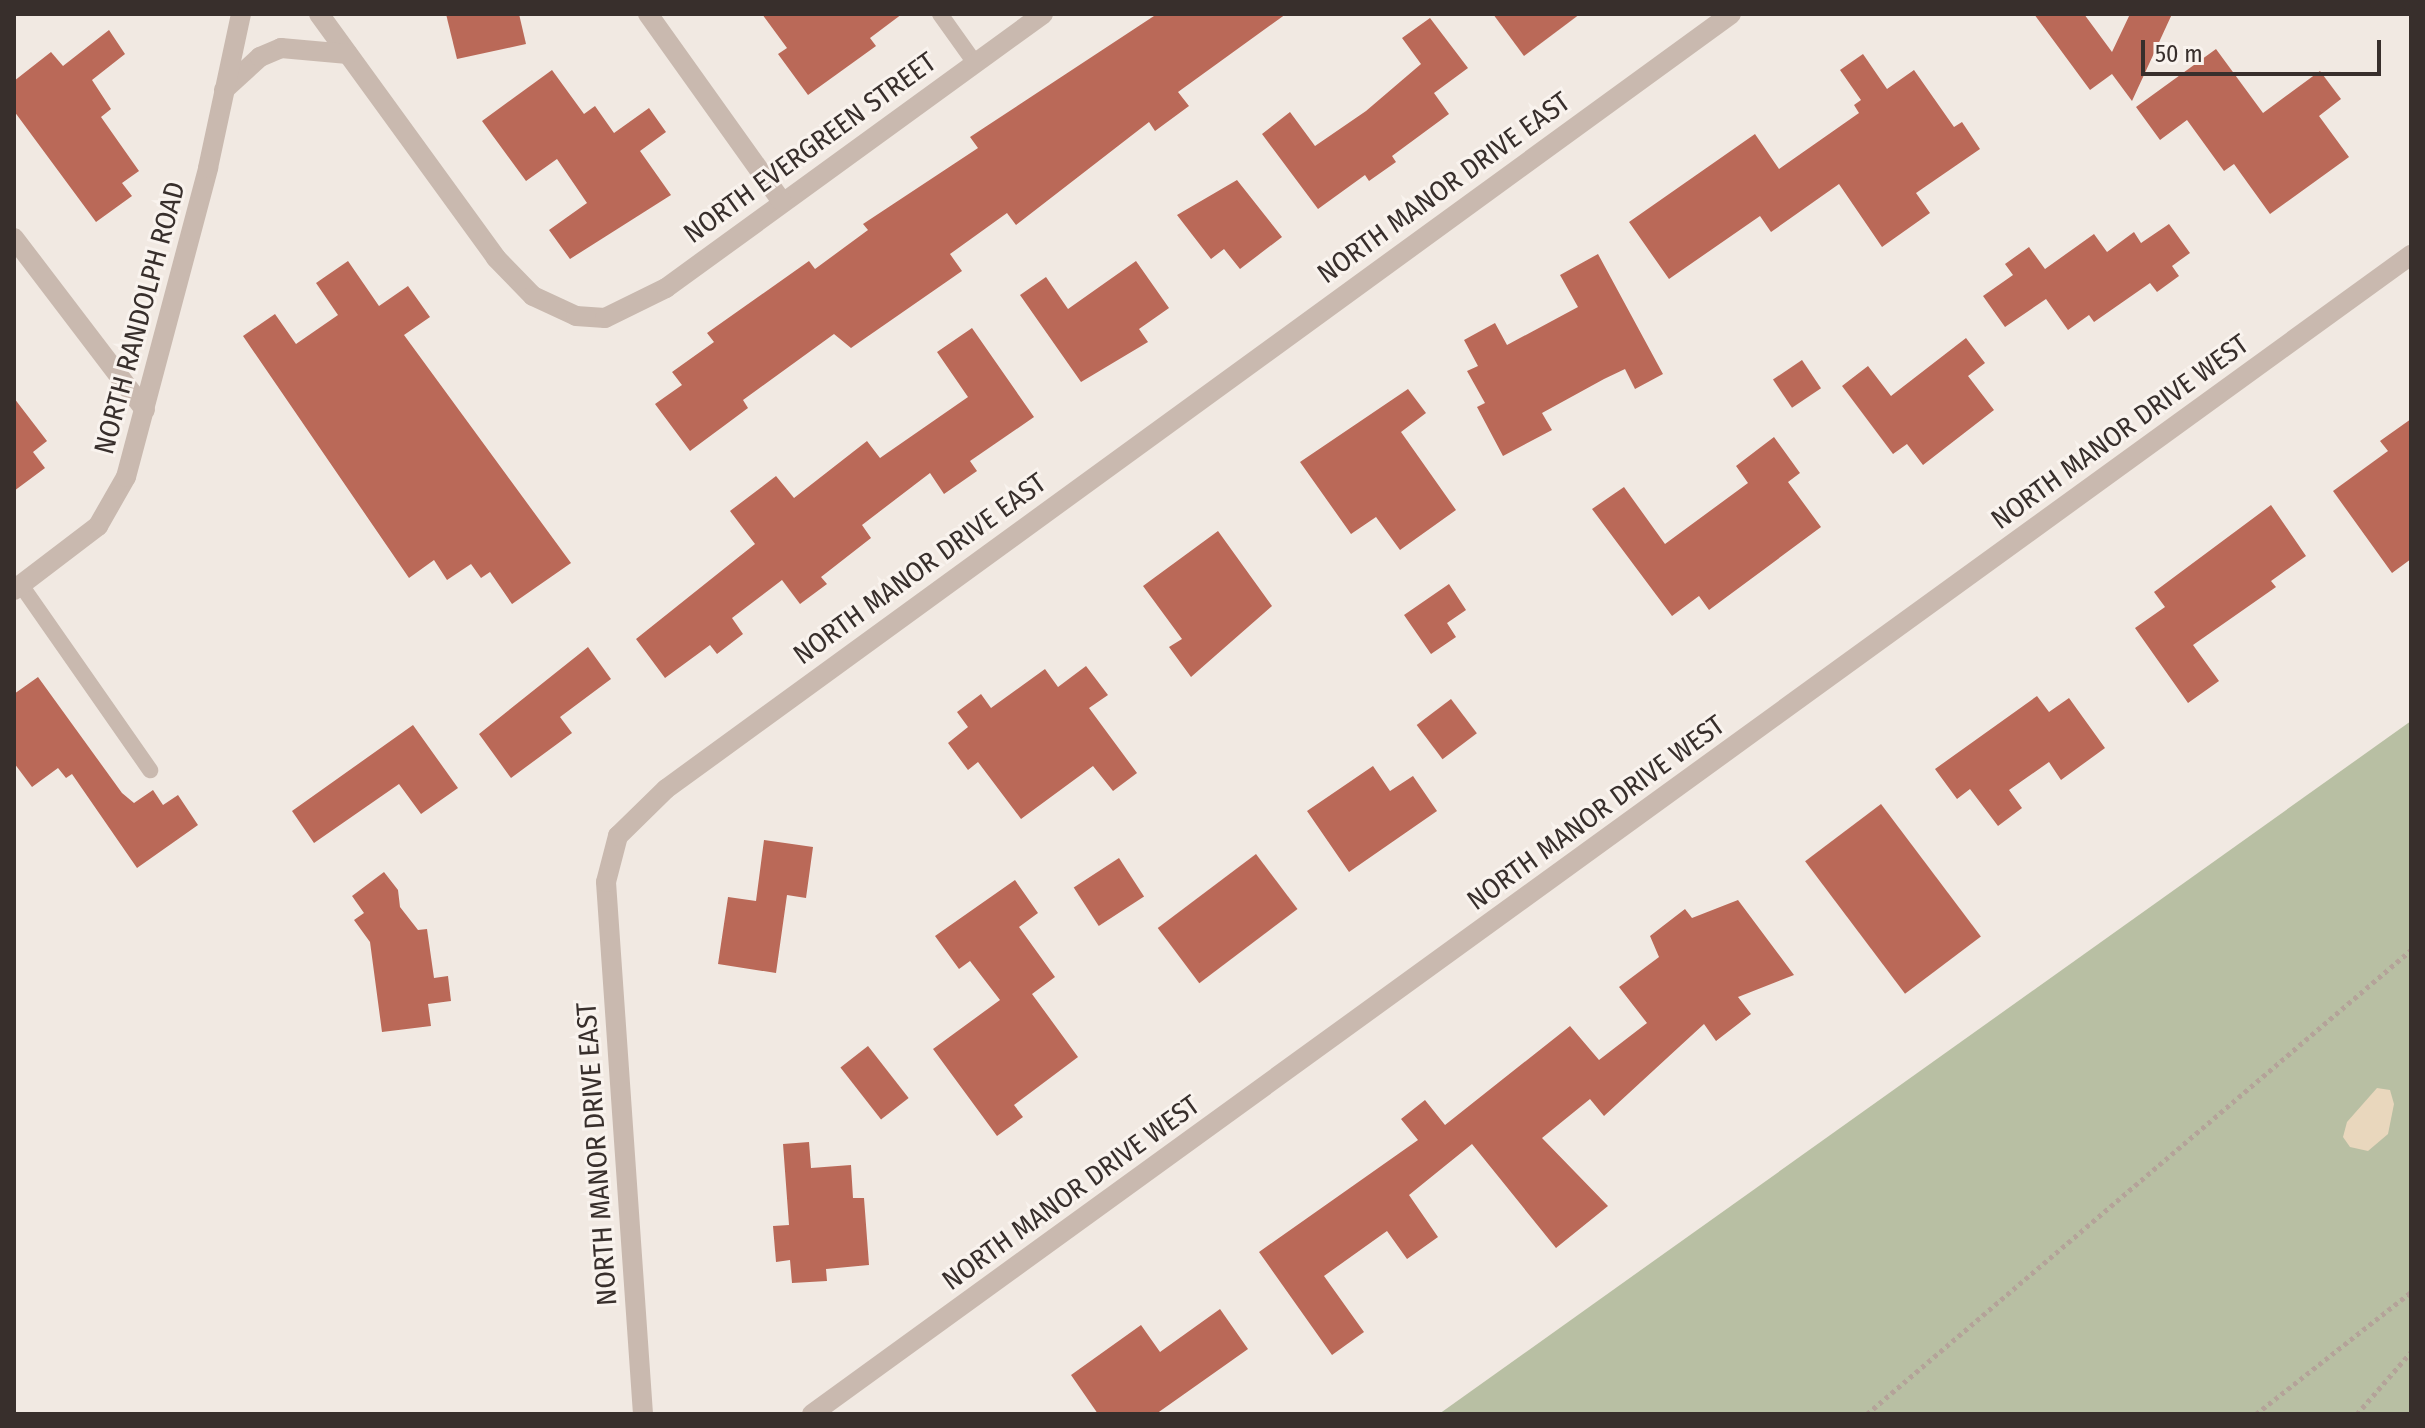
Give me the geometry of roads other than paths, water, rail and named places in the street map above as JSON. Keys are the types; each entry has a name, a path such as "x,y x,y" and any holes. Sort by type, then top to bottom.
{"street":[{"name":"NORTH RANDOLPH ROAD","path":"17,587 98,526 115,503 145,410 241,14"},
{"path":"319,14 348,54"},
{"path":"648,14 782,202"},
{"name":"NORTH EVERGREEN STREET","path":"348,54 496,258 533,296 576,316 605,318 666,288 1043,14"},
{"name":"NORTH MANOR DRIVE EAST","path":"643,1414 606,882 618,836 666,789 1731,14"},
{"path":"223,90 260,57 281,48 348,54"},
{"path":"14,238 145,410"},
{"name":"NORTH MANOR DRIVE WEST","path":"812,1414 2411,255"}],"lane":[{"path":"940,14 975,63"},
{"path":"17,587 150,770"}]}
